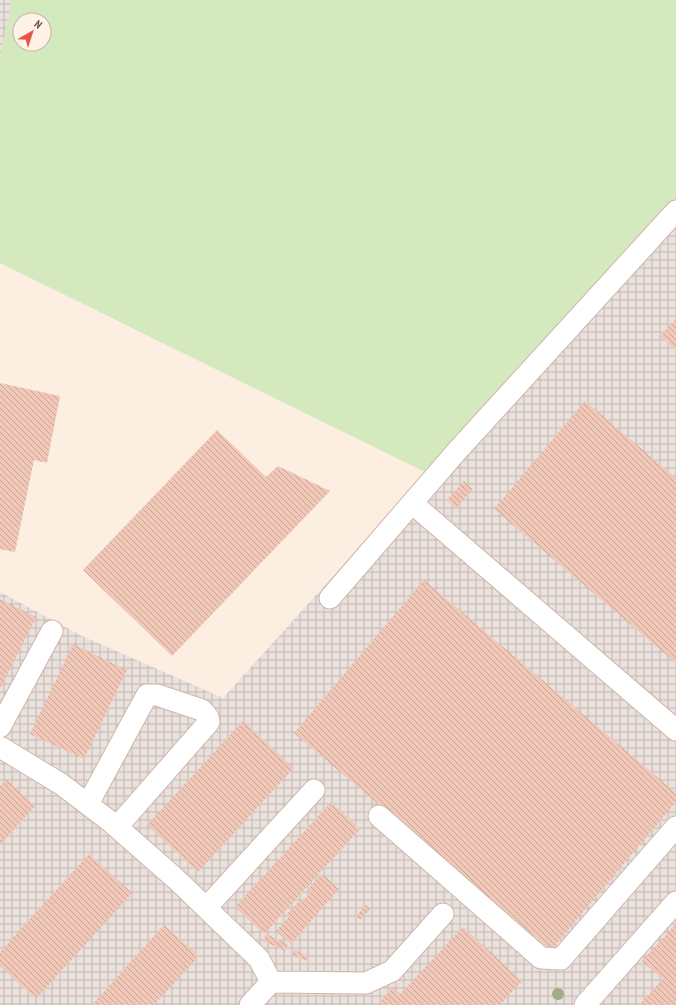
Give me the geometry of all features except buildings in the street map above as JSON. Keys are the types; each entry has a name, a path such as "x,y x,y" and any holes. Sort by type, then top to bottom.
{"street":[{"path":"330,598 457,451 676,211"},
{"path":"412,503 676,730"},
{"path":"0,727 52,630"},
{"path":"88,804 147,695 157,695 202,710 209,722 116,827"},
{"path":"0,747 61,784 88,804 176,879 259,959 271,982"},
{"path":"206,908 314,790"},
{"path":"379,816 541,958 561,959 676,827"},
{"path":"593,1002 676,902"},
{"path":"250,1005 271,982 366,984 392,971 443,914"}],"shaded area":[{"path":"0,0 12,0 0,58"},
{"path":"676,197 676,1005 0,1005 0,592 82,636 223,698"}],"green space":[{"path":"12,0 676,0 676,197 427,473 0,263 0,58"}]}
